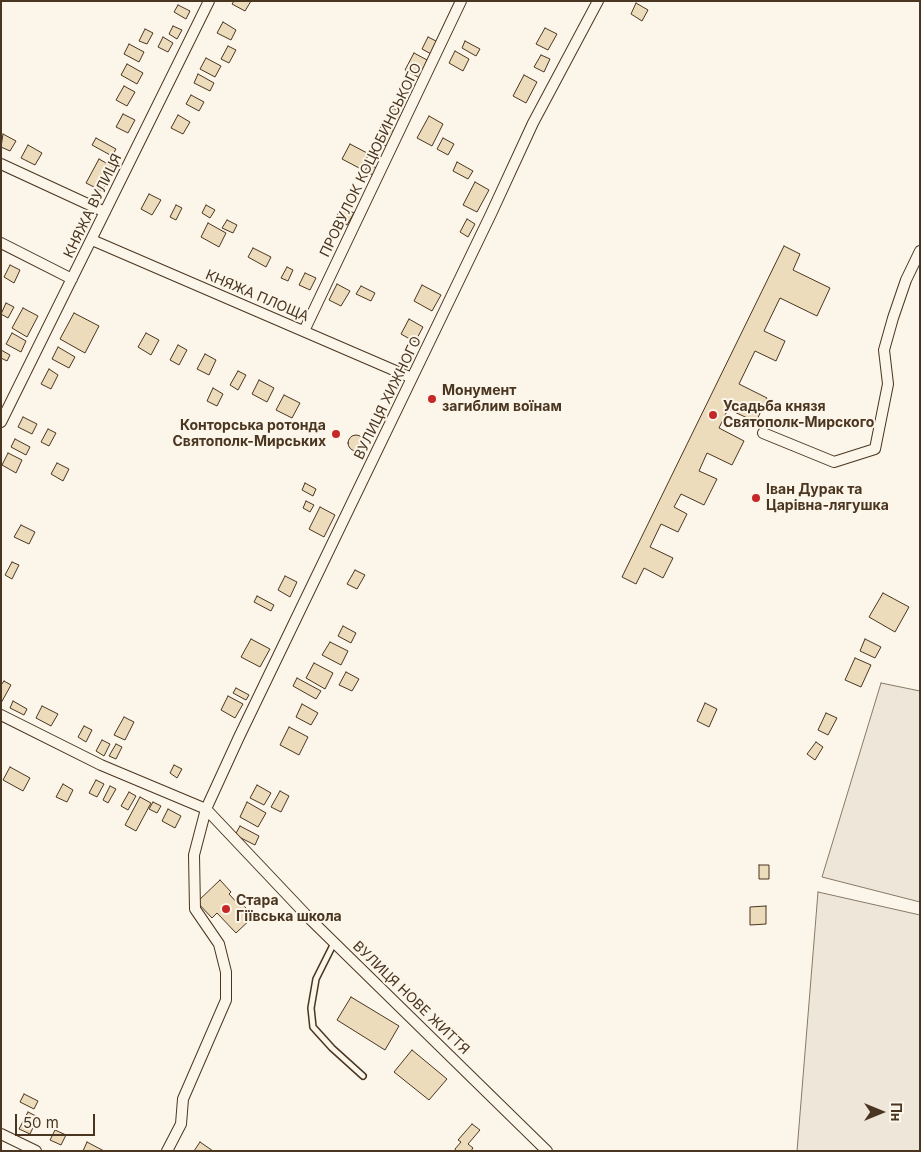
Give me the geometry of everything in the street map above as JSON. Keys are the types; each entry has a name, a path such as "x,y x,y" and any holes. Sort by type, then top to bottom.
{"street":[{"name":"КНЯЖА ВУЛИЦЯ","path":"1,422 209,1"},
{"name":"ПРОВУЛОК КОЦЮБИНСЬКОГО","path":"304,331 461,1"},
{"name":"ВУЛИЦЯ ХИЖНОГО","path":"167,1151 181,1124 183,1099 226,1000 226,972 219,944 195,908 194,855 206,809 533,123 598,1"},
{"path":"1,164 105,212"},
{"name":"КНЯЖА ПЛОЩА","path":"92,240 412,378"},
{"path":"1,243 72,279"},
{"path":"763,433 834,462 875,449 888,384 884,350 892,318 903,287 920,251"},
{"name":"ВУЛИЦЯ НОВЕ ЖИТТЯ","path":"1,716 101,765 206,809 334,943 547,1151"},
{"path":"1,1134 36,1151"},
{"path":"534,1137 534,1151"}],"lane":[{"path":"334,943 316,979 312,1008 313,1027 332,1048 363,1076"}],"shaded area":[{"path":"881,683 920,691 920,902 822,877"},
{"path":"818,892 920,915 920,1151 797,1151"}],"building":[{"path":"234,1 251,1 245,11 232,4"},
{"path":"636,3 648,10 642,21 631,14"},
{"path":"178,5 190,11 186,19 174,12"},
{"path":"223,22 236,30 231,40 217,33"},
{"path":"173,26 182,30 177,39 169,34"},
{"path":"545,28 557,34 548,50 536,44"},
{"path":"145,29 153,33 147,44 139,41"},
{"path":"163,37 173,43 168,52 158,47"},
{"path":"428,37 440,43 433,55 422,49"},
{"path":"465,41 480,49 476,56 462,48"},
{"path":"129,44 144,52 139,62 124,54"},
{"path":"228,46 236,50 229,63 221,59"},
{"path":"455,51 469,59 463,71 449,63"},
{"path":"414,53 429,61 420,78 405,70"},
{"path":"541,55 550,59 544,72 534,67"},
{"path":"206,58 221,66 215,77 200,69"},
{"path":"127,64 143,73 137,84 121,75"},
{"path":"198,74 214,83 210,91 194,83"},
{"path":"524,75 537,82 526,103 513,96"},
{"path":"124,86 135,92 127,106 116,100"},
{"path":"191,95 204,102 199,111 186,104"},
{"path":"393,108 403,114 399,121 389,115"},
{"path":"123,114 135,120 128,133 116,127"},
{"path":"178,115 190,122 183,134 171,128"},
{"path":"429,116 443,124 432,146 417,138"},
{"path":"382,125 396,132 388,147 374,139"},
{"path":"3,134 16,141 10,151 1,147"},
{"path":"96,138 116,149 112,156 92,145"},
{"path":"443,138 454,144 448,155 437,149"},
{"path":"350,144 369,154 361,169 342,159"},
{"path":"28,145 42,153 35,165 21,158"},
{"path":"99,159 115,168 102,191 86,183"},
{"path":"457,162 473,171 468,179 453,171"},
{"path":"368,164 379,169 375,176 365,171"},
{"path":"475,182 489,190 477,212 463,205"},
{"path":"149,194 161,200 152,215 141,209"},
{"path":"176,205 182,208 176,220 170,217"},
{"path":"206,205 215,210 210,218 202,213"},
{"path":"342,207 354,213 347,225 335,219"},
{"path":"467,219 475,224 468,237 460,232"},
{"path":"227,220 237,225 233,233 222,228"},
{"path":"208,223 226,233 219,247 201,237"},
{"name":"Усадьба князя Святополк-Мирского","path":"784,246 800,254 793,270 830,288 817,316 780,298 764,331 785,341 776,361 755,351 739,384 767,398 756,422 728,409 719,428 744,441 732,465 707,453 699,471 717,479 704,505 681,494 674,507 687,514 678,532 661,524 650,547 673,558 663,578 644,568 636,584 622,577"},
{"path":"253,248 271,257 266,267 248,257"},
{"path":"10,265 20,270 14,283 4,277"},
{"path":"287,267 293,270 288,281 281,278"},
{"path":"305,273 316,278 310,290 299,285"},
{"path":"337,284 350,291 341,306 329,300"},
{"path":"422,285 441,295 432,311 414,301"},
{"path":"361,286 375,293 371,301 356,294"},
{"path":"6,303 14,307 8,318 1,314"},
{"path":"23,308 38,316 27,337 12,328"},
{"path":"74,313 99,326 85,353 60,339"},
{"path":"409,319 423,327 415,342 401,334"},
{"path":"12,333 26,341 21,352 6,344"},
{"path":"146,333 159,340 151,355 138,347"},
{"path":"178,345 187,350 179,365 170,360"},
{"path":"58,347 75,357 69,368 52,359"},
{"path":"1,350 10,355 7,361 1,358"},
{"path":"205,354 216,360 209,375 197,369"},
{"path":"49,369 58,375 51,389 41,384"},
{"path":"238,371 246,375 238,390 230,385"},
{"path":"259,380 274,388 267,402 252,394"},
{"path":"213,388 223,394 217,406 207,401"},
{"path":"284,395 300,403 292,418 276,410"},
{"path":"23,417 37,424 32,434 18,427"},
{"path":"48,429 56,433 49,446 41,442"},
{"path":"353,435 359,435 364,440 362,449 353,451 348,446 348,440"},
{"path":"15,439 30,447 26,455 11,447"},
{"path":"8,453 22,460 16,473 2,465"},
{"path":"57,463 69,469 63,481 51,474"},
{"path":"305,483 316,489 313,496 302,490"},
{"path":"306,501 314,505 310,512 303,508"},
{"path":"320,507 335,515 324,537 309,529"},
{"path":"21,525 35,532 29,544 14,537"},
{"path":"12,562 19,565 12,579 5,575"},
{"path":"355,570 365,575 357,589 347,584"},
{"path":"285,576 297,582 290,597 278,590"},
{"path":"883,593 909,607 895,632 869,617"},
{"path":"257,596 274,605 271,611 254,602"},
{"path":"343,626 356,633 351,643 338,636"},
{"path":"251,639 270,649 260,667 241,657"},
{"path":"865,639 881,647 875,658 860,651"},
{"path":"330,642 348,651 341,665 322,655"},
{"path":"855,658 871,665 861,687 845,680"},
{"path":"314,663 333,673 325,689 306,678"},
{"path":"346,672 359,679 352,691 339,685"},
{"path":"297,678 321,691 316,699 293,686"},
{"path":"4,681 11,685 1,703 1,685"},
{"path":"236,688 249,695 246,700 233,693"},
{"path":"228,696 243,704 235,718 221,710"},
{"path":"13,701 27,709 24,715 10,708"},
{"path":"705,703 717,709 709,727 697,721"},
{"path":"302,704 318,713 311,725 296,717"},
{"path":"42,706 58,714 51,726 36,718"},
{"path":"826,713 837,718 828,735 818,730"},
{"path":"124,717 134,722 125,740 114,735"},
{"path":"84,726 92,730 86,742 78,737"},
{"path":"289,727 308,737 299,755 280,745"},
{"path":"102,740 110,744 104,756 96,751"},
{"path":"816,742 823,747 815,760 807,754"},
{"path":"116,744 122,747 116,759 109,756"},
{"path":"174,765 182,769 177,778 170,773"},
{"path":"10,767 30,778 23,791 3,780"},
{"path":"96,780 104,784 97,797 89,793"},
{"path":"63,784 73,790 67,802 56,797"},
{"path":"257,785 271,793 264,805 250,798"},
{"path":"110,786 116,789 108,803 103,800"},
{"path":"280,791 289,796 281,812 271,807"},
{"path":"129,792 136,796 128,810 121,806"},
{"path":"140,797 151,803 136,831 125,825"},
{"path":"153,802 161,806 157,813 149,809"},
{"path":"247,802 266,813 258,827 240,817"},
{"path":"168,809 181,816 175,828 162,821"},
{"path":"240,826 259,836 255,845 235,835"},
{"path":"759,865 769,865 769,879 759,879"},
{"name":"Стара Гіївська школа","path":"220,880 240,906 242,904 254,916 236,933 217,913 212,918 197,902"},
{"path":"766,906 766,924 750,925 750,907"},
{"path":"351,997 399,1026 385,1050 337,1020"},
{"path":"412,1050 447,1079 429,1100 394,1072"},
{"path":"24,1094 38,1101 34,1109 20,1102"},
{"path":"28,1112 38,1117 30,1134 19,1129"},
{"path":"472,1124 480,1130 468,1144 473,1148 471,1151 456,1151 455,1149 461,1142 458,1140"},
{"path":"55,1130 66,1135 61,1145 50,1140"},
{"path":"87,1142 104,1151 83,1151"},
{"path":"200,1142 213,1151 194,1151"}],"place":[{"name":"Монумент загиблим воїнам","path":"432,399"},
{"name":"Усадьба князя Святополк-Мирского","path":"713,415"},
{"name":"Конторська ротонда Святополк-Мирських","path":"336,434"},
{"name":"Іван Дурак та Царівна-лягушка","path":"756,498"},
{"name":"Стара Гіївська школа","path":"226,909"}]}
